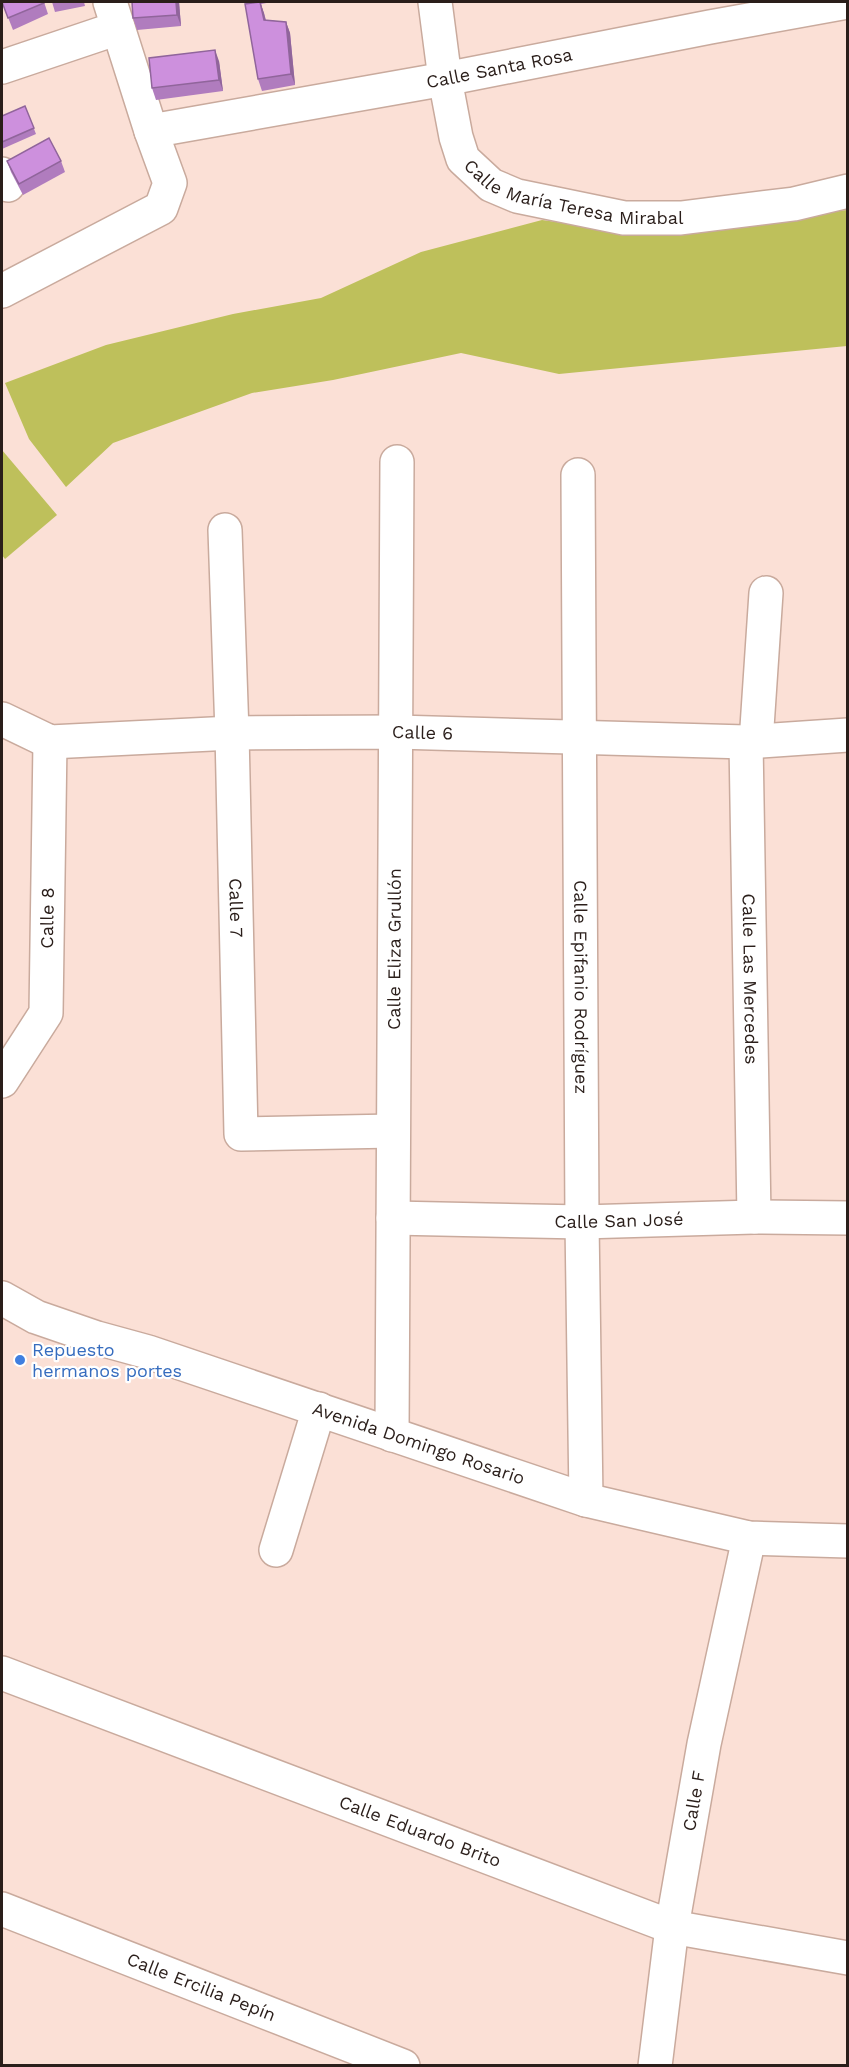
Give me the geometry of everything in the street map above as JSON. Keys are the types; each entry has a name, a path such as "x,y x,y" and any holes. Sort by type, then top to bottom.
{"street":[{"name":"Calle María Teresa Mirabal","path":"435,2 445,79 456,137 463,159 491,184 517,196 624,218 681,218 794,204 848,191"},
{"name":"Calle Santa Rosa","path":"151,131 445,79 706,14 848,2"},
{"path":"2,67 114,15 170,183 161,207 2,291"},
{"name":"Calle Eliza Grullón","path":"392,1435 397,462"},
{"name":"Calle Epifanio Rodríguez","path":"578,475 582,1222 586,1500"},
{"name":"Calle 7","path":"225,530 241,1134 393,1131"},
{"name":"Calle Las Mercedes","path":"754,1217 751,742 766,593"},
{"name":"Calle 6","path":"2,719 50,742 232,733 397,732 751,742 848,735"},
{"name":"Calle 8","path":"2,1081 46,1013 50,742"},
{"name":"Calle San José","path":"393,1218 582,1222 754,1217 848,1218"},
{"name":"Avenida Domingo Rosario","path":"2,1298 36,1317 159,1355 586,1500 749,1538 848,1541"},
{"path":"276,1550 319,1409"},
{"name":"Calle F","path":"655,2066 672,1927 704,1744 749,1538"},
{"name":"Calle Eduardo Brito","path":"2,1673 672,1927 848,1958"},
{"name":"Calle Ercilia Pepín","path":"2,1909 403,2066"}],"shaded area":[{"path":"847,210 847,346 559,374 461,353 333,380 252,393 113,443 66,487 29,439 5,383 106,345 233,314 321,298 421,252 542,220 638,233"},
{"path":"2,450 57,515 5,559 2,555"}],"building":[{"path":"2,2 44,2 44,3 8,18"},
{"path":"132,2 176,2 177,15 133,18"},
{"path":"260,2 264,20 286,22 291,74 258,79 245,4"},
{"path":"215,50 219,80 152,88 149,58"},
{"path":"25,106 34,128 2,142 2,116"},
{"path":"49,138 61,161 19,184 7,161"}],"place":[{"name":"Repuesto hermanos portes","path":"20,1360"}]}
